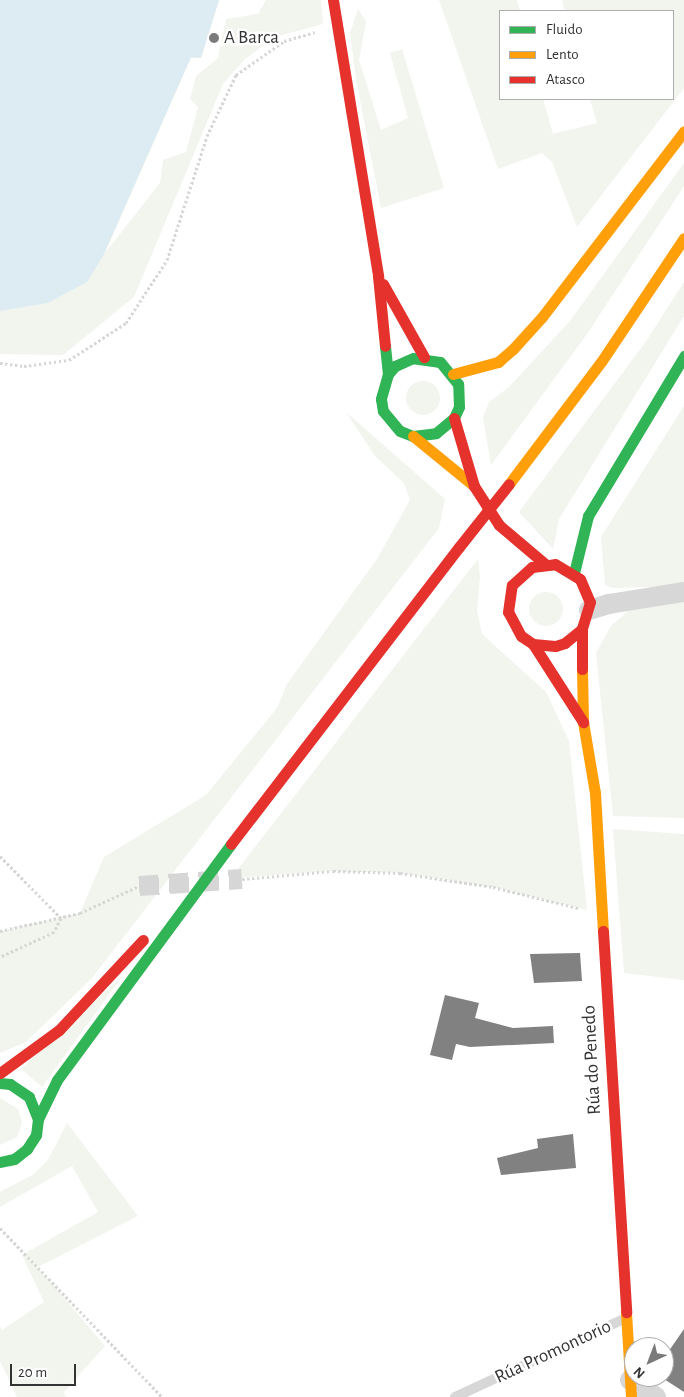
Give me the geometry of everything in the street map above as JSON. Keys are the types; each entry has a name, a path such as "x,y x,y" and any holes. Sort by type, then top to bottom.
{"main road":[{"path":"333,0 378,276 388,374 381,399 384,411 396,427 413,436 474,486"},
{"path":"453,374 498,362 513,349 542,317 684,131"},
{"path":"0,1162 14,1159 27,1149 36,1135 38,1119 57,1080 151,955 249,818 509,484 600,362 684,238"},
{"path":"378,276 424,357"},
{"path":"574,573 588,516 684,356"},
{"path":"388,374 404,360 424,357 440,362 453,374 460,396 454,418 474,486 499,525 545,564 574,573 588,594 589,610 582,629 570,640 555,646 533,644 517,631 508,612 512,585 508,568"},
{"path":"413,436 436,433 454,418"},
{"path":"499,525 503,542"},
{"path":"512,585 532,567 545,564"},
{"name":"Rúa do Penedo","path":"582,629 583,722 595,793 600,914 630,1389"},
{"name":"Rúa do Penedo","path":"533,644 583,722"},
{"path":"0,1073 59,1030 90,998 249,818"},
{"path":"0,1083 10,1084 29,1097 38,1119"}],"street":[{"path":"589,610 609,604 684,592"},
{"path":"630,1389 656,1397"}],"lane":[{"name":"Rúa Promontorio","path":"454,1397 625,1319"}],"path":[{"path":"0,364 24,366 69,360 126,323 166,260 207,136 236,75 284,41 337,25"},
{"path":"0,856 60,918"},
{"path":"242,878 325,871 400,873 493,887 600,914"},
{"path":"0,931 80,913 139,886"},
{"path":"0,957 54,932 60,918"},
{"path":"0,1228 162,1397"}],"shaded area":[{"path":"0,0 219,0 201,58 191,58 105,253 160,183 163,160 186,152 198,107 190,99 196,76 218,58 226,19 258,14 266,0 321,0 323,24 275,37 245,59 223,84 134,297 63,355 0,354"},
{"path":"0,0 219,0 201,58 191,57 103,256 87,282 48,303 0,311"},
{"path":"439,0 517,0 520,10 499,10 499,100 543,100 553,134 597,123 590,100 674,100 674,10 565,10 562,0 684,0 684,88 577,227 552,162 542,153 498,169"},
{"path":"358,9 366,22 359,60 381,130 408,118 390,53 402,49 444,188 381,208 356,79 350,33"},
{"path":"684,163 684,186 679,194 587,334 491,465 483,417 489,402 509,387 570,321"},
{"path":"684,282 684,316 559,519 553,549 519,512 647,340"},
{"path":"423,381 435,386 440,398 435,410 423,415 411,410 406,398 411,386"},
{"path":"684,406 684,586 613,588 605,585 601,537"},
{"path":"346,412 445,499 439,528 92,978 26,1042 0,1053 0,931 80,913 104,857 206,795 277,708 287,684 377,559 410,500 404,483 375,456"},
{"path":"478,559 480,577 477,610 482,634 546,692 569,741 587,910 493,887 400,873 333,871 231,878"},
{"path":"546,592 558,597 563,609 558,621 546,626 534,621 529,609 534,597"},
{"path":"684,601 684,818 613,816 596,653 611,626 628,611"},
{"path":"613,829 684,834 684,980 624,973"},
{"path":"124,974 42,1087 21,1069"},
{"path":"0,1098 18,1109 22,1123 17,1137 0,1145"},
{"path":"67,1123 138,1216 38,1267 105,1346 64,1392 66,1397 17,1397 0,1361 0,1326 2,1330 44,1302 22,1255 98,1212 72,1166 0,1207 0,1192 34,1174 48,1160"}],"building":[{"path":"580,953 582,981 534,983 530,954"},
{"path":"445,995 479,1003 475,1018 513,1028 553,1026 554,1043 470,1047 456,1044 452,1060 430,1055"},
{"path":"573,1134 576,1168 501,1175 497,1158 538,1148 537,1139"},
{"path":"684,1329 684,1392 674,1386 674,1344"}],"tunnel":[{"path":"139,886 242,879"}],"traffic: fast":[{"path":"385,346 388,374 381,399 383,411 400,431 413,436 436,433 454,418 459,407 458,384 440,362 413,358 395,366 388,374"},
{"path":"574,573 588,516 684,356"},
{"path":"38,1119 57,1080 231,844"},
{"path":"0,1083 10,1084 29,1097 38,1119 36,1135 27,1149 14,1159 0,1162"}],"traffic: slow":[{"path":"453,374 498,362 513,349 542,317 684,131"},
{"path":"509,484 601,362 684,238"},
{"path":"413,436 474,486"},
{"path":"582,669 583,722 595,793 603,931"},
{"path":"626,1312 631,1397"}],"traffic: jam":[{"path":"333,0 378,276 385,346"},
{"path":"383,284 424,357"},
{"path":"454,418 474,486 499,525 545,564"},
{"path":"459,547 509,484"},
{"path":"231,844 459,547"},
{"path":"582,629 565,643 555,646 533,644 521,636 508,612 512,585 532,567 555,564 580,579 590,602 582,629 582,669"},
{"path":"533,644 583,722"},
{"path":"603,931 626,1312"},
{"path":"0,1073 59,1030 143,940"}],"place":[{"name":"A Barca","path":"214,38"}]}
